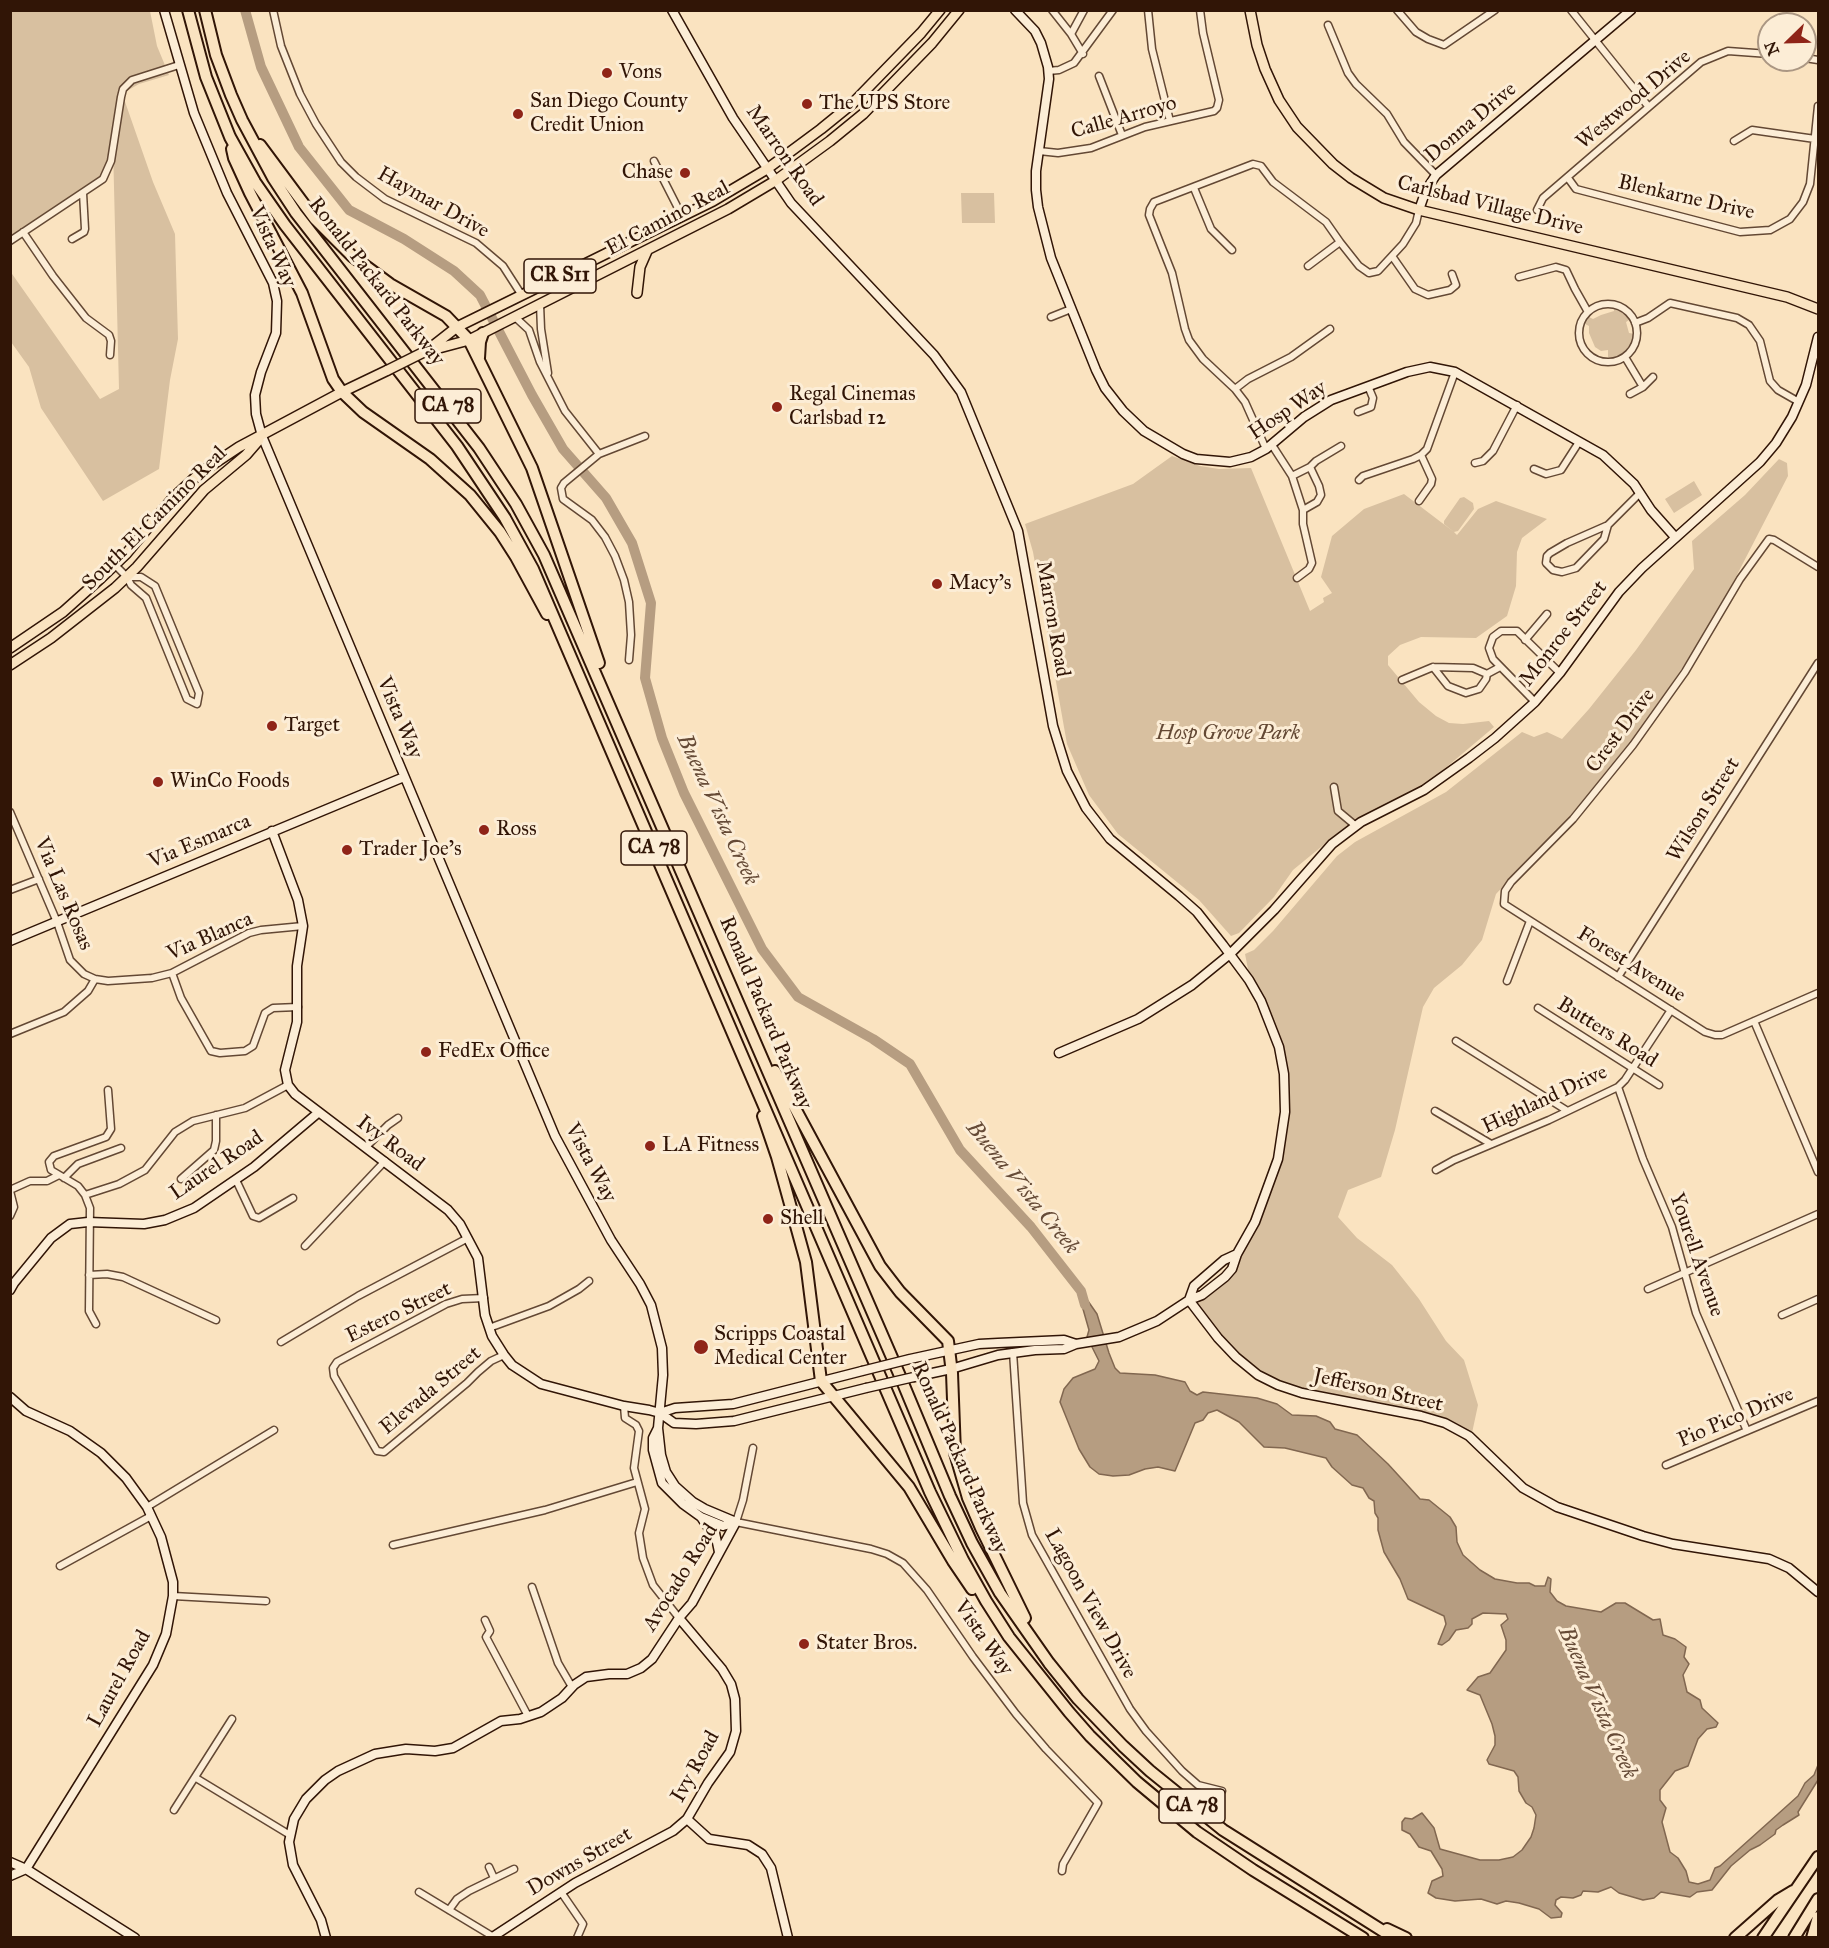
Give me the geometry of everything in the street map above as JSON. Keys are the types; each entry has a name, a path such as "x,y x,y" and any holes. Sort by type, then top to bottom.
{"highway":[{"name":"Ronald Packard Parkway","path":"188,10 206,77 230,137 250,173 285,225 458,446 505,518 533,569 947,1528 986,1601 1009,1637 1090,1736 1163,1805 1253,1870 1363,1938"},
{"name":"Ronald Packard Parkway","path":"205,10 216,55 242,120 273,178 296,213 463,426 516,504 548,563 953,1504 1000,1593 1049,1663 1078,1699 1123,1746 1177,1794 1223,1830 1265,1858 1394,1938"},
{"path":"242,120 309,212 333,239 368,270 446,316 469,340 532,468 593,643 615,715"},
{"path":"230,137 234,158 302,293 333,379 342,392 363,412 443,469 482,508 516,557 579,674"},
{"path":"480,361 478,350 483,333"},
{"path":"737,999 869,1249 900,1292 948,1341 955,1453 968,1498 995,1561 1049,1663"},
{"path":"730,1022 777,1157 803,1249 821,1381 909,1487 953,1561 1009,1637"},
{"path":"1763,1938 1818,1857"},
{"path":"1735,1938 1778,1900 1796,1890"},
{"path":"1794,1938 1818,1899"},
{"path":"1812,1938 1818,1917"},
{"path":"1362,1918 1406,1938"},
{"path":"1345,1928 1354,1938"}],"main road":[{"name":"Vista Way","path":"164,10 188,96 209,150 227,193 273,283 277,302 276,333 255,395 256,414 262,436 555,1137 611,1240 651,1305 662,1348 663,1375 658,1428 661,1455 670,1480 693,1502 736,1522"},
{"name":"Marron Road","path":"672,10 733,118 791,203 933,355 961,392 1018,531 1053,726 1067,771 1086,808 1110,839 1197,912 1250,980 1261,1001 1279,1047 1284,1074 1285,1112 1278,1159 1265,1199 1237,1254 1232,1269 1202,1295 1189,1300"},
{"name":"El Camino Real","path":"424,352 457,327 475,317 714,201 766,169 853,103 917,38 940,10"},
{"name":"El Camino Real","path":"424,352 469,340 728,209 775,181 863,114 932,43 959,10"},
{"name":"Hosp Way","path":"1015,10 1035,31 1046,56 1048,71 1036,171 1038,207 1051,258 1105,388 1123,411 1144,431 1183,454 1208,462 1230,462 1251,457 1269,447 1320,405 1368,386 1430,367 1455,372 1603,455 1619,469 1651,510 1676,537"},
{"name":"Carlsbad Village Drive","path":"1250,10 1257,45 1273,87 1287,112 1310,142 1351,178 1384,198 1419,210 1787,297 1818,309"},
{"name":"Donna Drive","path":"1419,210 1425,190 1436,175 1631,10"},
{"path":"637,293 640,267 647,251"},
{"name":"Monroe Street","path":"1059,1053 1138,1019 1192,985 1230,954 1274,910 1332,844 1356,826 1424,790 1495,738 1534,702 1560,673 1619,592 1642,568 1760,462 1776,443 1799,402 1812,367 1818,337"},
{"name":"South El Camino Real","path":"10,648 63,612 115,565 172,499 200,473 230,453 342,392 424,352"},
{"name":"South El Camino Real","path":"10,665 51,638 127,577 204,490 246,455 262,436"},
{"name":"Via Esmarca","path":"10,941 404,777"},
{"path":"272,831 298,900 303,926 297,966 297,1022 285,1070 288,1085"},
{"name":"Ivy Road","path":"288,1085 295,1094 448,1210 460,1224 481,1266 489,1328 504,1355 519,1370 541,1384 660,1413"},
{"name":"Laurel Road","path":"10,1290 51,1238 70,1224 88,1222 144,1224 165,1220 194,1208 254,1167 319,1112"},
{"path":"660,1413 674,1423 734,1421 1013,1352 1064,1349 1076,1344 1119,1337 1148,1326 1189,1300"},
{"name":"Jefferson Street","path":"1189,1300 1218,1338 1236,1357 1258,1375 1278,1385 1302,1393 1421,1416 1445,1423 1469,1436 1522,1488 1557,1507 1673,1544 1769,1559 1790,1569 1818,1592"},
{"path":"660,1413 675,1408 733,1404 979,1344 1064,1340 1076,1344"},
{"name":"Laurel Road","path":"10,1397 26,1411 70,1431 103,1454 126,1478 147,1507 167,1556 173,1596 169,1626 158,1657 26,1869"},
{"name":"Vista Way","path":"658,1428 653,1438 653,1450 662,1483 683,1504 701,1517 723,1526 736,1522"},
{"path":"701,1517 715,1533 719,1552"},
{"name":"Avocado Road","path":"326,1938 321,1920 293,1866 289,1842 294,1819 306,1799 324,1780 345,1767 375,1754 406,1749 435,1751 453,1748 501,1721 542,1712 562,1698 582,1679 592,1676 627,1674 641,1668 652,1659 679,1618 692,1603 736,1522"},
{"name":"Ivy Road","path":"679,1618 728,1678 733,1690 736,1715 735,1737 730,1752 687,1819 709,1839 748,1845 762,1854 771,1868 788,1938"},
{"name":"Downs Street","path":"492,1937 561,1892 673,1831 687,1819"},
{"path":"10,1862 26,1869 135,1938"},
{"path":"10,1876 26,1869"}],"street":[{"name":"Haymar Drive","path":"273,10 281,46 300,94 341,162 386,200 476,243 503,266 521,294"},
{"path":"1052,10 1083,54"},
{"path":"1071,34 1084,10"},
{"path":"1048,71 1059,70 1074,63 1083,54 1113,10"},
{"path":"1148,10 1152,49 1170,121"},
{"name":"Calle Arroyo","path":"1039,151 1062,153 1091,148 1145,127 1214,111 1219,100 1203,33 1200,10"},
{"path":"1397,10 1416,32 1444,45 1495,10"},
{"path":"1571,10 1648,106"},
{"path":"1328,25 1348,73 1387,114 1404,142 1436,175"},
{"name":"Westwood Drive","path":"1537,210 1543,198 1701,62 1717,54 1740,50 1757,52"},
{"path":"10,241 103,179 108,170 123,89 132,80 179,65"},
{"path":"1099,76 1122,135"},
{"name":"Blenkarne Drive","path":"1568,178 1576,189 1740,232 1761,232 1790,219 1803,202 1810,184 1818,106"},
{"path":"1734,141 1752,130 1815,139"},
{"path":"654,161 682,216"},
{"path":"1298,578 1309,569 1312,562 1303,524 1303,510 1292,476 1269,447 1249,408 1235,389 1203,359 1189,340 1172,273 1149,215 1154,202 1253,164 1261,166 1273,182 1326,222 1340,242 1308,266"},
{"path":"1194,188 1211,229 1232,250"},
{"path":"72,239 85,229 83,193"},
{"name":"Donna Drive","path":"1340,242 1359,266 1369,273 1378,271 1407,237 1416,223 1419,210"},
{"path":"23,232 53,276 86,318 109,335 110,355"},
{"path":"1392,256 1415,289 1428,295 1450,290 1456,285 1452,274"},
{"path":"1519,278 1556,267 1566,270 1588,312"},
{"path":"1635,323 1648,318 1670,303 1737,318 1749,325 1760,341 1770,381 1778,390 1799,402"},
{"path":"540,304 541,330 548,374"},
{"path":"1603,304 1615,305 1628,311 1635,323 1636,343 1625,357 1614,362 1603,362 1593,358 1585,350 1579,332 1588,312 1603,304"},
{"path":"1051,317 1071,309"},
{"path":"510,319 529,330 540,362 565,411 599,454"},
{"path":"1235,389 1248,379 1291,357 1330,329"},
{"path":"1625,357 1643,387"},
{"path":"1359,480 1421,455 1427,449 1455,372"},
{"path":"1630,394 1643,387 1653,377"},
{"path":"1358,412 1371,407 1373,398 1368,386"},
{"path":"1475,463 1483,461 1493,452 1517,405"},
{"path":"629,660 631,635 629,602 615,556 605,537 592,520 563,499 561,488 599,454 645,436"},
{"path":"1534,469 1546,474 1561,470 1579,442"},
{"path":"1292,476 1341,446"},
{"path":"1419,501 1432,479 1421,455"},
{"path":"1303,510 1317,502 1321,495 1310,467"},
{"path":"1608,525 1604,539 1576,568 1562,572 1553,570 1546,563 1550,553 1608,525 1640,493"},
{"name":"Crest Drive","path":"1530,921 1504,904 1505,891 1511,882 1573,819 1633,745 1684,672 1731,593 1769,539 1818,567"},
{"path":"115,565 127,577 131,585 146,598 187,699 197,704 199,693 155,586 141,577 127,577"},
{"path":"1525,640 1547,614"},
{"path":"1534,702 1492,659 1489,648 1493,637 1501,631 1517,632 1560,673"},
{"name":"Wilson Street","path":"1618,977 1818,663"},
{"path":"1433,667 1448,686 1466,693 1479,689 1486,680 1487,674"},
{"path":"1402,680 1433,667 1473,668 1487,674"},
{"path":"1487,674 1500,667"},
{"path":"1334,787 1338,812 1356,826"},
{"name":"Via Las Rosas","path":"10,812 57,922 70,960 84,974 95,979"},
{"path":"10,890 39,879"},
{"path":"1507,981 1530,921"},
{"name":"Forest Avenue","path":"1530,921 1705,1032 1722,1035 1754,1021"},
{"name":"Via Blanca","path":"95,979 108,981 152,978 172,973 249,933 303,926"},
{"path":"172,973 181,998 211,1051 220,1053 245,1051 254,1046 265,1012 273,1008 298,1007"},
{"path":"10,1034 64,1011 88,991 95,979"},
{"path":"1818,993 1754,1021 1818,1172"},
{"name":"Butters Road","path":"1538,1008 1659,1085"},
{"name":"Highland Drive","path":"1436,1170 1618,1087 1671,1010"},
{"path":"1456,1041 1566,1110"},
{"path":"85,1195 129,1180 145,1170 175,1132 193,1121 245,1108 288,1085"},
{"name":"Yourell Avenue","path":"1618,1087 1643,1159 1672,1227 1696,1313 1747,1431"},
{"path":"96,1324 89,1311 88,1222 90,1208 85,1195 78,1186 51,1170 48,1162 54,1156 106,1137 111,1129 108,1090"},
{"path":"1436,1111 1491,1144"},
{"path":"181,1179 214,1150 216,1115"},
{"path":"366,1147 398,1118"},
{"path":"10,1216 14,1207 14,1198 10,1190 30,1181 47,1181 62,1176 78,1164 122,1148"},
{"path":"305,1246 385,1161"},
{"path":"236,1180 253,1216 259,1218 293,1198"},
{"path":"1648,1289 1818,1214"},
{"path":"281,1342 358,1296 468,1238"},
{"path":"89,1275 107,1274 123,1277 216,1320"},
{"path":"489,1328 549,1306 589,1281"},
{"name":"Estero Street","path":"381,1452 377,1451 334,1376 333,1368 337,1362 446,1304 462,1299 484,1298"},
{"path":"1782,1315 1818,1299"},
{"name":"Lagoon View Drive","path":"1013,1352 1023,1503 1032,1535 1130,1709 1146,1731 1182,1771 1198,1785 1222,1791"},
{"name":"Elevada Street","path":"381,1452 384,1452 451,1397 490,1361 504,1355"},
{"name":"Pio Pico Drive","path":"1666,1465 1818,1401"},
{"name":"Ivy Road","path":"624,1406 625,1418 636,1425 639,1431 634,1462 645,1509 639,1533 646,1570 657,1592 679,1618"},
{"path":"147,1507 274,1430"},
{"name":"Avocado Road","path":"736,1522 743,1500 753,1448"},
{"path":"393,1545 545,1510 637,1482"},
{"path":"60,1566 151,1516"},
{"name":"Vista Way","path":"736,1522 871,1549 895,1559 916,1576 973,1658 1016,1714 1098,1803 1063,1864 1062,1871"},
{"path":"532,1587 558,1663 572,1687"},
{"path":"173,1596 266,1601"},
{"path":"485,1620 490,1631 486,1637 528,1716"},
{"path":"174,1810 232,1719"},
{"path":"196,1778 290,1835"},
{"path":"489,1867 494,1878"},
{"path":"450,1910 457,1899 469,1891 514,1869"},
{"path":"419,1892 492,1937"},
{"path":"561,1892 583,1924 577,1938"}],"green space":[{"path":"11,11 150,11 157,46 169,75 139,84 125,92 123,96 153,182 175,234 178,339 170,380 159,469 103,501 41,408 29,367 11,342 10,271 100,399 119,389 113,147 106,175 11,241"},
{"path":"961,193 994,193 995,223 962,223"},
{"path":"1614,308 1627,314 1631,319 1626,322 1629,333 1635,334 1633,343 1627,351 1616,357 1608,357 1608,350 1601,351 1595,347 1589,333 1589,326 1585,324 1589,317 1593,319 1614,311"},
{"name":"Hosp Grove Park","path":"1172,456 1200,466 1219,469 1251,468 1310,611 1324,602 1323,598 1332,593 1321,577 1332,536 1364,509 1404,494 1457,535 1478,509 1496,501 1547,519 1522,538 1517,552 1516,586 1507,616 1476,638 1421,637 1400,645 1388,656 1388,665 1419,702 1436,716 1449,723 1489,721 1494,727 1417,792 1343,829 1293,870 1274,897 1239,933 1231,936 1199,900 1118,834 1089,795 1067,744 1033,552 1025,524 1133,484"},
{"path":"1779,459 1787,463 1788,476 1724,600 1696,647 1641,730 1577,808 1496,894 1482,940 1462,965 1434,988 1423,1007 1395,1130 1381,1177 1348,1190 1338,1217 1357,1238 1392,1265 1419,1299 1446,1341 1464,1360 1478,1405 1472,1433 1447,1420 1417,1411 1300,1389 1273,1379 1235,1351 1217,1332 1193,1300 1231,1266 1278,1171 1286,1069 1249,974 1245,954 1254,950 1273,931 1337,856 1355,842 1446,792 1522,732 1534,737 1547,732 1562,739 1636,650 1694,569 1692,541 1745,495"},
{"path":"1694,481 1702,495 1674,513 1665,499"},
{"path":"1464,497 1473,503 1474,509 1458,531 1454,532 1444,524 1444,521 1460,498"}],"water":[{"path":"1081,1291 1097,1314 1109,1353 1115,1368 1120,1373 1155,1375 1185,1382 1190,1391 1197,1395 1203,1392 1257,1398 1277,1404 1292,1415 1316,1416 1330,1422 1335,1429 1357,1435 1420,1499 1429,1500 1450,1517 1456,1527 1457,1542 1463,1555 1495,1579 1545,1586 1548,1577 1551,1579 1550,1592 1557,1601 1566,1606 1601,1612 1616,1603 1625,1603 1653,1620 1660,1619 1663,1635 1675,1639 1686,1647 1684,1657 1689,1664 1683,1675 1687,1692 1700,1700 1702,1708 1718,1723 1716,1727 1707,1729 1698,1739 1688,1766 1675,1771 1660,1790 1660,1800 1666,1808 1662,1822 1670,1852 1678,1858 1686,1871 1689,1882 1698,1884 1710,1880 1715,1868 1798,1796 1805,1783 1814,1775 1818,1765 1818,1780 1798,1812 1799,1815 1731,1866 1712,1890 1697,1892 1690,1897 1661,1892 1654,1898 1643,1900 1619,1893 1611,1887 1598,1892 1583,1891 1581,1895 1573,1898 1561,1897 1556,1900 1555,1905 1562,1913 1561,1917 1551,1918 1539,1909 1519,1903 1506,1901 1497,1904 1481,1899 1455,1901 1436,1898 1428,1893 1432,1881 1443,1876 1442,1869 1431,1851 1419,1847 1410,1834 1402,1830 1402,1822 1405,1818 1412,1819 1422,1813 1434,1828 1440,1849 1480,1860 1513,1857 1522,1850 1534,1828 1536,1815 1519,1791 1518,1777 1514,1771 1489,1764 1487,1760 1495,1745 1492,1724 1480,1695 1467,1690 1478,1677 1490,1673 1506,1650 1506,1640 1501,1625 1508,1619 1506,1614 1483,1613 1472,1619 1472,1624 1468,1628 1456,1630 1449,1640 1442,1645 1438,1644 1446,1624 1444,1616 1408,1599 1400,1579 1384,1552 1374,1501 1369,1498 1363,1488 1352,1485 1332,1467 1326,1458 1285,1448 1264,1447 1239,1422 1217,1410 1208,1413 1203,1420 1195,1423 1175,1471 1158,1467 1129,1475 1099,1474 1090,1467 1079,1449 1060,1402 1064,1389 1073,1378 1095,1369 1099,1361 1087,1337 1089,1330 1079,1295"}],"waterway":[{"name":"Buena Vista Creek","path":"245,10 261,67 299,147 349,210 404,239 454,271 480,295 563,449 606,498 632,543 651,603 645,678 662,738 684,793 762,949 798,997 873,1039 910,1064 960,1150 1031,1227 1081,1291 1085,1305"}],"place":[{"name":"Vons","path":"607,73"},
{"name":"The UPS Store","path":"807,104"},
{"name":"San Diego County Credit Union","path":"518,114"},
{"name":"Chase","path":"685,173"},
{"name":"Regal Cinemas Carlsbad 12","path":"777,407"},
{"name":"Macy's","path":"937,584"},
{"name":"Target","path":"272,726"},
{"name":"WinCo Foods","path":"158,782"},
{"name":"Ross","path":"484,830"},
{"name":"Trader Joe's","path":"347,850"},
{"name":"FedEx Office","path":"426,1052"},
{"name":"LA Fitness","path":"650,1146"},
{"name":"Shell","path":"768,1219"},
{"name":"Scripps Coastal Medical Center","path":"701,1347"},
{"name":"Stater Bros.","path":"804,1644"}]}
